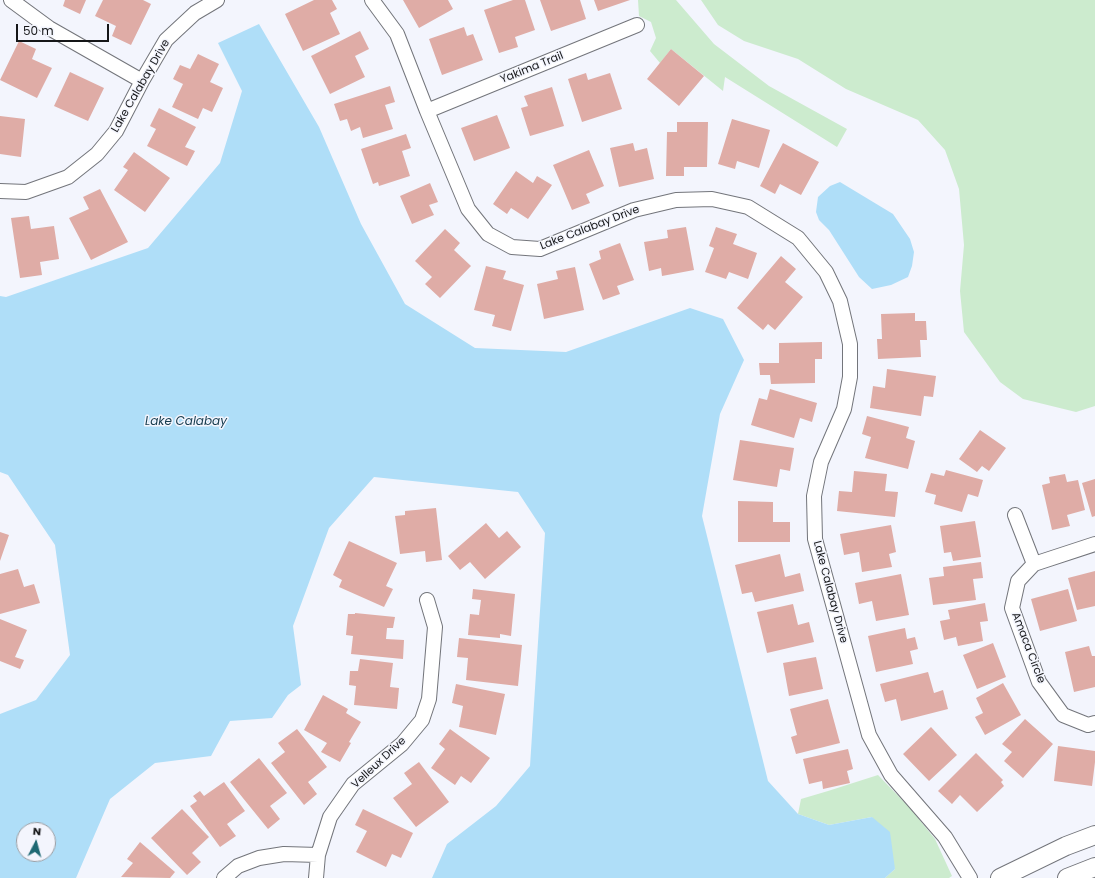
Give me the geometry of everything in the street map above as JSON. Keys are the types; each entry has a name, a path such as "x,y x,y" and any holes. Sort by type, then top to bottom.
{"street":[{"path":"11,0 49,28 142,81"},
{"name":"Lake Calabay Drive","path":"0,191 26,192 68,178 97,154 116,131 142,81 166,40 195,13 217,0"},
{"name":"Lake Calabay Drive","path":"372,0 397,34 468,209 488,234 512,247 540,249 634,210 676,200 712,199 748,207 798,238 826,272 840,301 850,344 850,377 844,409 819,469 814,496 815,539 869,735 890,775 945,837 970,878"},
{"name":"Yakima Trail","path":"427,111 637,25"},
{"path":"1015,514 1034,564 1095,544"},
{"name":"Amaca Circle","path":"1034,564 1018,582 1012,608 1039,682 1063,715 1088,725 1095,723"},
{"name":"Velleux Drive","path":"316,878 318,855 330,817 353,784 402,744 422,720 430,699 435,627 427,600"},
{"path":"1000,878 1066,846 1095,835"},
{"path":"224,878 238,866 259,858 284,854 318,855"},
{"path":"1067,878 1095,867"}],"green space":[{"path":"638,0 676,0 714,44 769,86 847,129 837,147 725,77 723,91 671,49 660,63 650,51 656,38 651,22 639,16"},
{"path":"701,0 1095,0 1095,406 1076,412 1023,399 1000,382 964,332 960,291 964,245 959,189 945,150 918,120 846,89 798,59 744,41 718,25"},
{"path":"878,775 910,808 935,839 952,876 949,878 885,878 895,869 872,817 829,825 798,814 801,799"}],"water":[{"name":"Lake Calabay","path":"259,24 319,127 361,224 405,304 475,348 566,352 690,308 723,319 744,360 720,414 702,516 768,781 798,814 829,825 872,817 890,832 895,869 885,878 432,878 447,844 496,806 530,766 545,533 518,492 374,477 329,528 293,626 301,685 288,695 272,718 230,721 211,756 155,763 110,799 76,878 0,878 0,714 36,700 70,655 55,545 8,475 0,472 0,296 6,297 148,248 220,163 242,91 218,43"},
{"path":"840,182 893,214 910,239 914,252 912,266 908,277 891,285 872,289 859,277 829,230 819,220 816,212 818,197 830,186"}],"building":[{"path":"65,0 86,0 80,14 63,6"},
{"path":"103,0 143,0 151,4 131,45 112,36 116,26 95,16"},
{"path":"314,0 332,0 337,9 330,13 340,34 303,51 285,14"},
{"path":"403,0 448,0 453,9 419,28"},
{"path":"513,0 525,0 535,30 515,37 518,47 499,53 484,10"},
{"path":"540,0 580,0 586,19 551,31"},
{"path":"594,0 630,0 598,11"},
{"path":"464,27 467,36 473,34 483,60 442,75 429,39"},
{"path":"360,31 369,49 355,56 365,77 330,94 311,56"},
{"path":"19,41 36,49 32,59 52,68 37,98 0,80"},
{"path":"671,49 704,76 679,106 647,79"},
{"path":"198,54 219,64 210,82 223,88 212,112 203,108 198,119 172,107 183,84 173,79 180,65 190,69"},
{"path":"70,72 104,88 88,121 54,106"},
{"path":"586,73 588,80 610,73 622,109 582,122 568,79"},
{"path":"390,86 395,102 385,105 393,129 363,138 360,127 351,131 347,119 340,121 334,104"},
{"path":"552,87 564,126 530,136 521,108 528,106 524,96"},
{"path":"159,108 196,127 185,147 195,151 187,166 147,146 156,129 150,126"},
{"path":"497,115 510,148 474,161 461,128"},
{"path":"0,116 25,119 21,157 0,154"},
{"path":"732,119 770,130 759,168 737,161 735,169 718,164"},
{"path":"677,122 708,122 707,167 684,167 684,176 666,176 667,132 677,132"},
{"path":"406,134 411,148 402,151 410,176 379,186 378,182 373,184 361,149"},
{"path":"633,143 635,151 647,148 654,179 619,187 610,148"},
{"path":"783,143 819,162 801,195 780,184 775,194 760,186"},
{"path":"589,150 604,186 586,194 590,203 572,210 553,165"},
{"path":"134,152 170,178 145,212 114,190 128,170 123,167"},
{"path":"516,171 533,183 537,176 552,185 528,219 511,208 507,214 493,204"},
{"path":"430,183 438,202 429,205 434,215 412,224 400,196"},
{"path":"100,189 128,242 91,260 69,218 89,209 83,197"},
{"path":"29,216 31,229 54,226 59,259 40,262 42,275 20,278 11,218"},
{"path":"686,227 694,270 662,276 661,268 649,271 644,242 668,238 667,230"},
{"path":"716,227 737,234 733,244 757,253 748,279 729,272 726,279 705,272 714,248 709,246"},
{"path":"445,229 460,243 454,250 471,266 440,298 425,284 432,277 415,261"},
{"path":"620,243 634,280 617,286 620,294 603,300 589,264 601,259 599,251"},
{"path":"781,256 796,269 785,282 803,297 775,330 768,324 763,330 737,308"},
{"path":"486,266 506,271 503,279 524,285 511,331 492,326 495,315 474,310"},
{"path":"575,267 584,310 544,319 537,284 558,279 556,271"},
{"path":"915,313 915,321 926,321 927,340 920,340 921,357 878,359 877,339 882,339 881,314"},
{"path":"822,342 822,359 815,359 815,383 771,384 770,375 760,375 759,363 779,363 779,343"},
{"path":"887,369 936,376 933,397 924,396 921,416 870,408 873,386 885,388"},
{"path":"770,389 817,403 812,422 800,418 794,438 751,425 759,398 767,400"},
{"path":"867,416 909,427 906,438 915,441 908,469 865,458 871,437 862,434"},
{"path":"980,430 1006,448 989,471 982,466 977,472 959,459"},
{"path":"740,440 794,448 790,471 780,469 777,487 733,480"},
{"path":"946,470 983,480 978,497 968,494 962,512 934,504 936,495 925,492 931,473 944,476"},
{"path":"854,471 887,474 885,491 898,492 895,517 837,511 839,491 852,492"},
{"path":"1065,474 1067,482 1078,480 1085,510 1067,515 1070,526 1052,530 1042,485 1050,483 1049,477"},
{"path":"1095,479 1095,516 1092,517 1082,483"},
{"path":"738,501 773,502 773,522 790,522 790,542 738,542"},
{"path":"436,508 442,560 426,562 425,551 400,554 395,516 405,515 405,511"},
{"path":"975,521 981,557 953,561 951,552 944,553 940,526"},
{"path":"486,523 499,538 507,531 521,547 485,579 470,562 460,570 448,556"},
{"path":"891,525 896,552 889,554 892,567 862,572 859,552 844,555 840,534"},
{"path":"0,532 9,535 0,561"},
{"path":"349,541 397,563 386,586 393,589 384,607 339,587 342,580 333,575"},
{"path":"780,554 785,577 800,573 804,591 755,602 752,592 742,594 735,565"},
{"path":"981,562 983,578 973,579 976,600 933,605 929,578 944,576 943,567"},
{"path":"18,569 24,587 34,584 40,603 0,614 0,574"},
{"path":"1095,571 1095,606 1077,610 1068,578"},
{"path":"901,574 909,615 876,621 872,601 859,604 855,583"},
{"path":"473,589 515,594 511,636 500,634 500,638 468,635 470,614 479,615 481,600 472,599"},
{"path":"1068,589 1077,621 1040,631 1031,599"},
{"path":"985,603 988,621 980,622 983,641 958,646 956,637 944,640 940,621 950,619 948,610"},
{"path":"793,604 798,625 809,622 814,642 767,653 757,612"},
{"path":"355,613 395,617 393,628 387,628 386,639 404,640 403,659 351,654 353,636 346,635 348,614"},
{"path":"0,619 27,630 15,657 24,660 20,669 0,661"},
{"path":"905,628 907,639 915,637 918,649 910,651 913,664 876,672 868,636"},
{"path":"459,638 522,645 518,686 466,680 468,658 457,657"},
{"path":"993,643 1006,677 977,689 963,655"},
{"path":"1089,646 1092,656 1095,656 1095,687 1074,692 1065,652"},
{"path":"816,657 823,689 789,696 783,663"},
{"path":"360,659 393,663 390,687 399,688 397,709 354,705 356,686 349,685 350,671 358,671"},
{"path":"928,672 934,693 943,690 948,709 901,721 896,699 885,702 880,684"},
{"path":"1003,683 1021,715 985,735 975,717 983,713 976,698"},
{"path":"456,684 505,694 496,735 459,727 463,706 452,703"},
{"path":"323,695 348,709 346,713 361,722 349,742 351,743 340,762 321,752 327,743 304,730"},
{"path":"828,699 840,743 796,754 791,737 797,735 790,709"},
{"path":"1025,719 1053,744 1023,778 1004,761 1012,752 1002,744"},
{"path":"931,727 957,755 929,781 903,754"},
{"path":"297,729 327,767 308,782 317,794 304,805 271,763 285,752 278,743"},
{"path":"450,729 490,758 471,783 461,776 455,785 431,768 445,749 439,744"},
{"path":"1058,746 1095,751 1092,786 1054,781"},
{"path":"848,749 853,769 847,771 850,783 823,789 822,781 809,784 803,759"},
{"path":"976,753 1003,780 1001,782 1004,786 977,812 960,795 952,804 938,791"},
{"path":"259,758 287,793 270,806 280,819 268,829 230,782"},
{"path":"419,762 449,802 416,827 393,798 412,784 404,773"},
{"path":"224,782 245,811 227,824 236,836 220,847 190,806 197,801 193,796 200,791 204,796"},
{"path":"182,809 209,837 192,853 201,862 187,875 151,838"},
{"path":"363,809 413,833 401,858 392,854 386,867 356,852 367,831 355,825"},
{"path":"140,842 175,872 170,878 121,877 133,863 127,859"}]}
